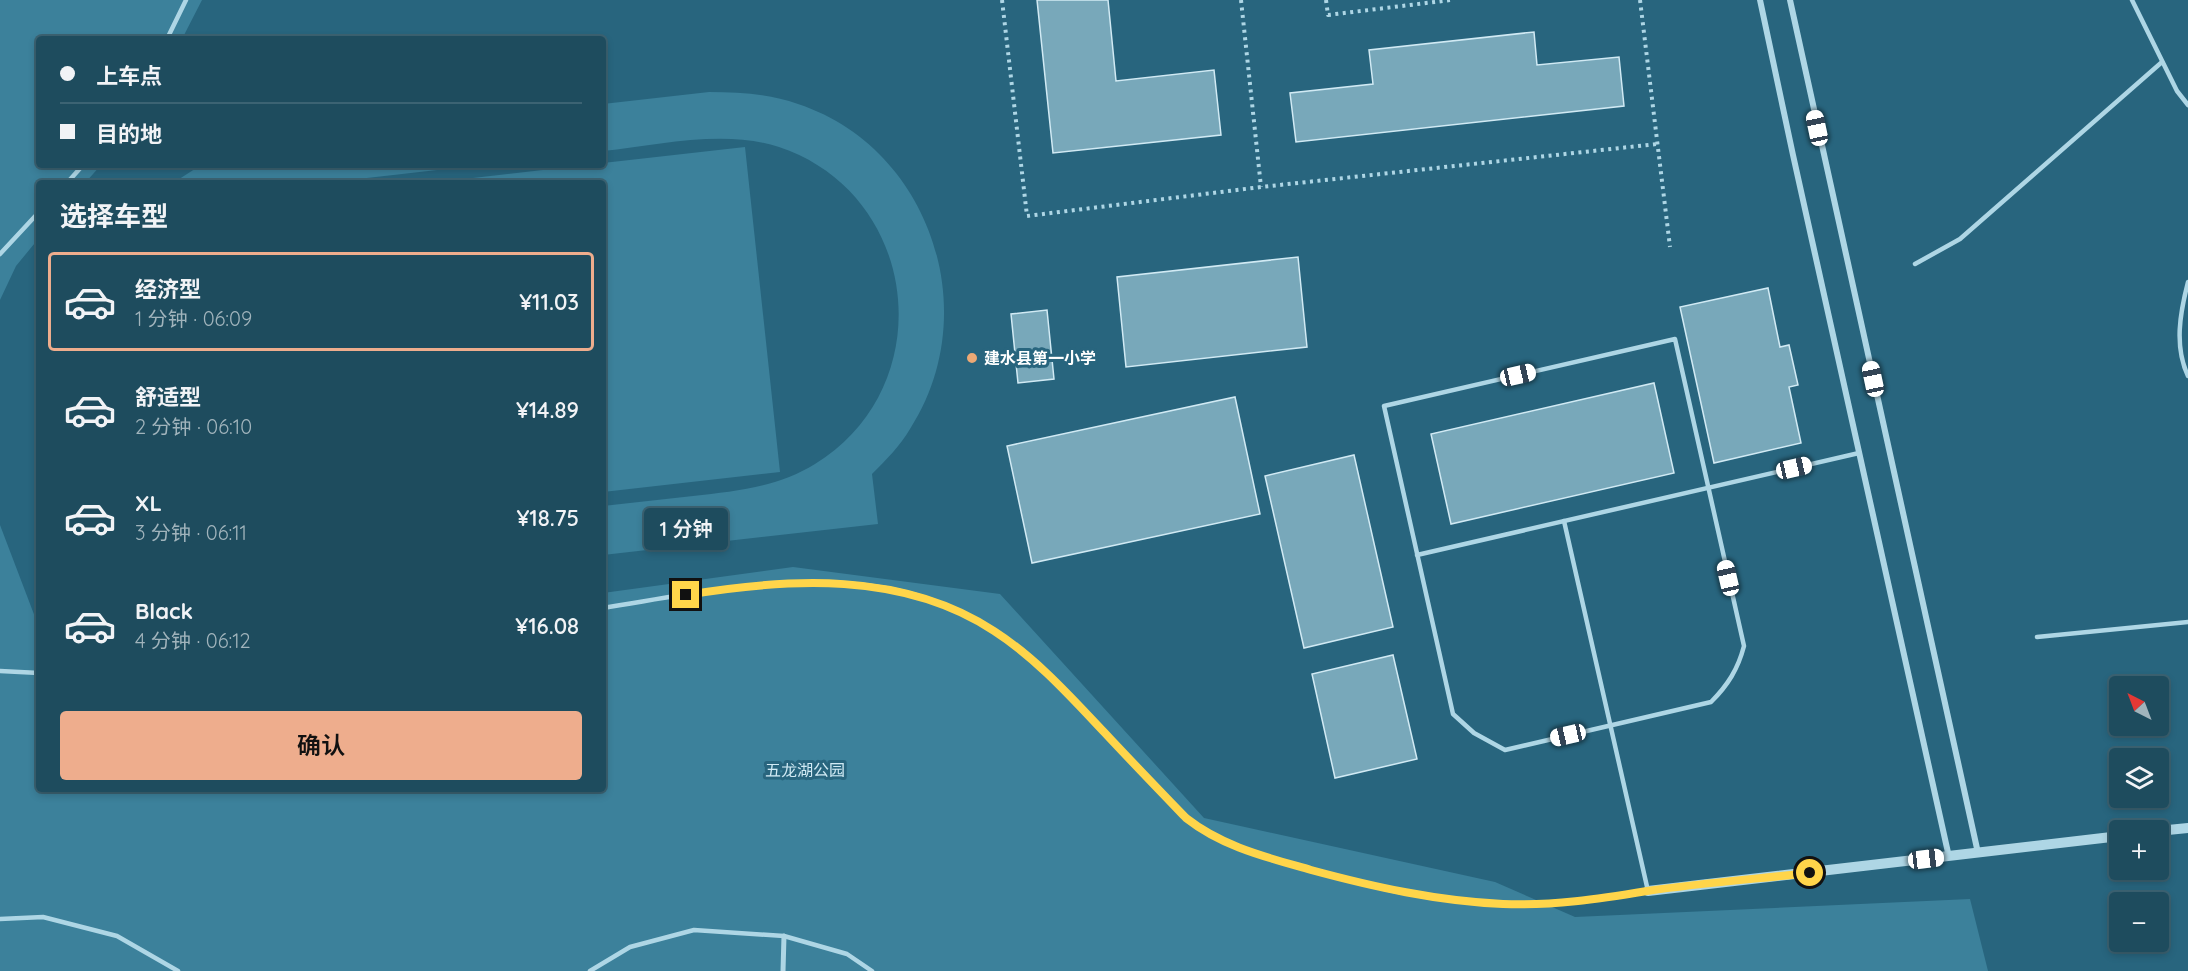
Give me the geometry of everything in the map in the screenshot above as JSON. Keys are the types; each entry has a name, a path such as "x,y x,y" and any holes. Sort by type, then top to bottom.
{"street":[{"path":"1760,0 1949,857"},
{"path":"1790,0 1978,853"},
{"path":"2169,830 2188,828"},
{"path":"1648,891 2109,838"},
{"path":"783,971 784,936"}],"lane":[{"path":"168,36 186,0"},
{"path":"2132,0 2177,91 2188,105"},
{"path":"1915,264 1960,239 2162,62"},
{"path":"70,180 80,168"},
{"path":"0,254 36,215"},
{"path":"2188,282 2179,331 2180,353 2188,376"},
{"path":"1675,339 1708,488 1744,646 1732,678 1711,702 1505,750 1481,738 1453,714 1383,406 1675,339"},
{"path":"1417,555 1859,453"},
{"path":"606,608 727,588 801,582 847,584 892,590 945,605 993,630 1035,662 1186,818 1203,832 1238,849 1380,888 1451,900 1504,904 1557,904 1648,891 1564,521"},
{"path":"2037,637 2188,622"},
{"path":"0,672 36,673"},
{"path":"0,919 43,917 117,936 177,971"},
{"path":"590,971 630,947 694,930 784,936 847,954 872,971"}],"path":[{"path":"1002,0 1027,216 1261,187 1657,144"},
{"path":"1241,0 1261,187"},
{"path":"1326,0 1328,15 1451,0"},
{"path":"1640,0 1670,247"}],"green space":[{"path":"0,0 202,0 184,36 36,36 36,168 98,168 88,180 36,180 36,242 16,266 0,300"},
{"path":"709,92 732,92 776,98 798,104 844,126 882,157 912,196 932,240 943,287 943,335 932,384 910,429 872,474 878,524 606,555 606,506 741,490 771,483 815,464 856,430 883,388 897,342 898,294 886,247 862,205 826,171 779,147 736,139 691,140 606,151 606,104"},
{"path":"745,147 780,472 606,492 606,180 455,180 560,168 606,168 606,163"},
{"path":"196,168 455,168 349,180 178,180"},
{"name":"五龙湖公园","path":"0,525 36,618 36,792 606,792 606,593 793,567 1000,594 1204,818 1495,882 1575,917 1970,899 1988,971 0,971"}],"building":[{"path":"1037,0 1108,0 1116,81 1214,70 1221,135 1053,153"},
{"path":"1534,32 1537,65 1619,57 1624,106 1296,142 1290,93 1373,84 1369,50"},
{"path":"1298,257 1307,347 1126,367 1117,277"},
{"path":"1768,288 1780,347 1789,345 1798,385 1789,387 1801,443 1714,463 1680,307"},
{"path":"1047,310 1054,379 1018,383 1011,314"},
{"path":"1654,383 1674,473 1451,524 1431,434"},
{"path":"1235,397 1260,514 1032,563 1007,446"},
{"path":"1354,455 1393,627 1304,648 1265,476"},
{"path":"1393,655 1417,759 1335,778 1312,674"}],"place":[{"name":"建水县第一小学","path":"972,358"}],"route":[{"path":"686,595 727,588 801,582 847,584 892,590 945,605 993,630 1035,662 1186,818 1203,832 1238,849 1350,880 1400,892 1451,900 1504,904 1557,904 1648,891 1810,873"}]}
